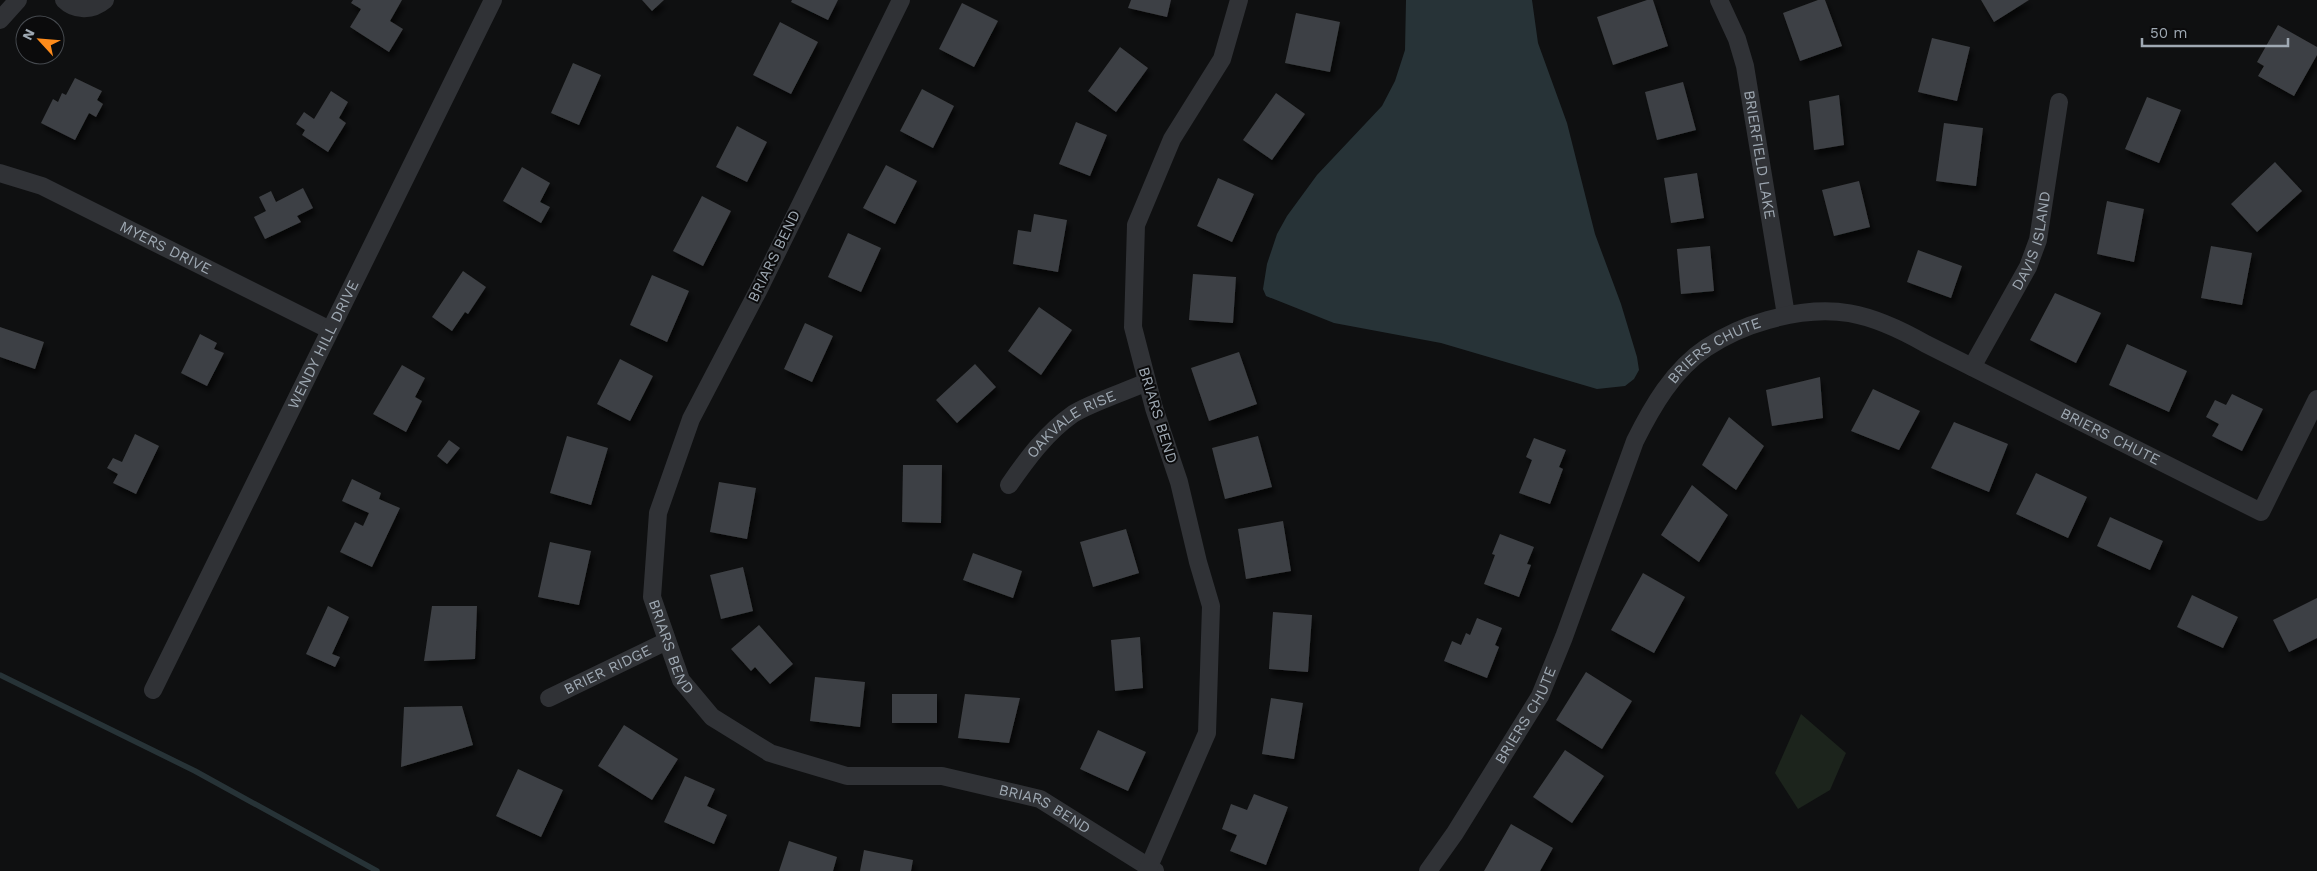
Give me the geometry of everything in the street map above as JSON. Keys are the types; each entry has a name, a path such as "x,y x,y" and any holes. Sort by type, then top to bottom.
{"street":[{"path":"0,20 18,0"},
{"path":"64,0 76,8 86,9 105,0"},
{"name":"WENDY HILL DRIVE","path":"153,690 493,0"},
{"name":"BRIARS BEND","path":"901,0 759,289 691,419 658,513 652,597 681,680 712,717 770,753 847,776 942,776 1040,799 1150,870 1207,733 1212,606 1198,562 1179,482 1147,382 1132,327 1136,225 1172,139 1222,59 1239,0"},
{"name":"BRIERFIELD LAKE","path":"1719,0 1737,39 1745,66 1786,315"},
{"name":"DAVIS ISLAND","path":"1972,367 2028,267 2038,240 2060,102"},
{"name":"MYERS DRIVE","path":"0,173 42,186 330,330"},
{"name":"BRIERS CHUTE","path":"1428,871 1455,833 1540,696 1564,637 1635,441 1648,415 1664,391 1683,369 1705,349 1730,334 1757,323 1814,310 1842,312 1871,318 1898,328 2261,512 2317,399"},
{"name":"OAKVALE RISE","path":"1009,485 1025,461 1044,439 1074,414 1147,382"},
{"name":"BRIER RIDGE","path":"549,698 667,641"}],"shaded area":[{"path":"1406,0 1532,0 1538,43 1567,123 1595,234 1621,304 1637,357 1639,370 1634,379 1625,386 1597,389 1441,343 1334,323 1266,296 1263,289 1267,264 1277,234 1287,216 1317,175 1382,106 1395,81 1405,50"},
{"path":"1801,714 1846,753 1830,790 1798,809 1775,773"}],"building":[{"path":"353,0 402,0 390,21 403,29 389,52 350,27 361,9 351,3"},
{"path":"642,0 664,0 652,11"},
{"path":"792,0 838,0 828,20 791,2"},
{"path":"1131,0 1171,0 1167,17 1128,8"},
{"path":"1647,0 1653,0 1668,46 1613,65 1597,17"},
{"path":"1818,0 1825,0 1842,46 1800,61 1783,13"},
{"path":"1981,0 2029,0 1994,22"},
{"path":"962,3 998,21 974,67 939,49"},
{"path":"1296,13 1340,22 1330,72 1285,63"},
{"path":"780,22 818,42 791,94 753,75"},
{"path":"2278,25 2317,47 2317,55 2294,96 2258,76 2264,66 2257,62"},
{"path":"1932,38 1970,47 1957,101 1918,92"},
{"path":"1120,47 1148,68 1116,112 1088,91"},
{"path":"573,63 601,75 579,125 551,113"},
{"path":"75,78 102,91 97,100 103,104 96,117 89,113 75,140 41,123 53,99 58,102 62,93 66,95"},
{"path":"1683,82 1696,130 1657,140 1645,92"},
{"path":"922,89 954,106 933,148 900,131"},
{"path":"331,91 348,102 339,118 346,123 328,152 302,135 305,130 296,124 304,112 314,119"},
{"path":"1276,93 1305,114 1272,160 1243,140"},
{"path":"1839,95 1844,145 1814,150 1809,101"},
{"path":"2147,97 2181,110 2159,163 2125,149"},
{"path":"1076,122 1107,135 1090,176 1059,164"},
{"path":"1944,123 1983,128 1976,186 1936,181"},
{"path":"737,126 767,142 747,182 716,167"},
{"path":"2275,162 2302,191 2257,232 2231,204"},
{"path":"886,165 917,181 895,224 863,208"},
{"path":"522,167 550,183 540,202 550,207 541,223 503,201"},
{"path":"1697,173 1704,218 1671,223 1664,178"},
{"path":"1218,178 1254,194 1232,242 1197,226"},
{"path":"1859,181 1870,227 1834,236 1822,190"},
{"path":"303,188 313,208 297,216 301,222 265,239 254,217 266,211 259,197 271,191 276,202"},
{"path":"702,196 731,211 703,266 673,251"},
{"path":"2107,201 2144,209 2134,262 2097,254"},
{"path":"1034,214 1067,220 1058,272 1013,264 1018,230 1031,232"},
{"path":"848,233 881,248 861,292 828,277"},
{"path":"1710,246 1714,291 1681,294 1677,249"},
{"path":"2211,246 2252,253 2242,305 2201,298"},
{"path":"1918,250 1962,266 1951,298 1907,282"},
{"path":"463,271 486,287 468,314 465,312 452,331 432,317"},
{"path":"1193,274 1236,277 1233,323 1189,320"},
{"path":"652,275 689,291 667,342 630,325"},
{"path":"2055,293 2101,313 2076,363 2030,340"},
{"path":"1039,307 1072,330 1041,375 1008,351"},
{"path":"805,323 833,336 812,382 784,369"},
{"path":"0,327 44,342 35,369 0,357"},
{"path":"200,334 217,343 214,349 224,353 207,386 181,373"},
{"path":"2127,344 2187,371 2169,412 2109,385"},
{"path":"1239,352 1257,404 1209,421 1191,368"},
{"path":"620,359 653,376 630,421 597,404"},
{"path":"975,364 996,387 957,423 936,400"},
{"path":"402,365 425,378 415,397 422,401 406,432 373,414"},
{"path":"1820,377 1823,418 1772,426 1766,390"},
{"path":"1873,389 1920,411 1899,450 1851,431"},
{"path":"2232,394 2263,409 2242,451 2212,436 2219,424 2206,417 2215,400 2226,405"},
{"path":"1729,417 1764,446 1736,490 1702,465"},
{"path":"1954,422 2008,444 1989,492 1931,468"},
{"path":"135,434 159,446 136,494 113,483 118,474 107,468 113,458 122,462"},
{"path":"567,436 608,448 591,505 550,493"},
{"path":"1258,436 1272,487 1225,499 1212,448"},
{"path":"1534,438 1566,450 1559,467 1563,469 1550,504 1519,493 1532,460 1526,457"},
{"path":"449,440 460,448 447,464 437,456"},
{"path":"903,465 942,465 941,523 902,522"},
{"path":"2036,473 2087,497 2068,538 2016,514"},
{"path":"352,479 381,493 379,499 400,508 372,567 340,552 355,522 363,526 369,513 342,501"},
{"path":"719,482 756,488 747,539 710,532"},
{"path":"1692,485 1728,515 1699,562 1661,535"},
{"path":"2110,517 2163,541 2150,570 2097,546"},
{"path":"1283,521 1291,571 1246,579 1238,529"},
{"path":"1126,529 1139,573 1093,587 1080,542"},
{"path":"1500,534 1534,547 1527,564 1531,565 1519,597 1484,584 1495,555 1492,554"},
{"path":"550,542 591,551 579,605 538,597"},
{"path":"973,553 1022,571 1013,598 963,580"},
{"path":"743,567 753,611 721,619 710,575"},
{"path":"1643,573 1685,597 1654,653 1611,630"},
{"path":"2192,595 2238,617 2223,648 2177,627"},
{"path":"2317,598 2317,638 2289,652 2273,620"},
{"path":"328,606 349,617 332,654 340,657 335,667 306,654"},
{"path":"432,606 477,606 475,659 424,661"},
{"path":"1273,612 1312,615 1308,672 1269,669"},
{"path":"1477,618 1502,628 1495,645 1499,647 1487,678 1444,661 1452,641 1461,645 1466,633 1470,635"},
{"path":"759,625 793,664 770,684 755,667 751,671 731,649"},
{"path":"1140,637 1143,688 1115,691 1111,640"},
{"path":"1586,672 1632,701 1602,749 1556,720"},
{"path":"815,677 865,682 860,727 810,721"},
{"path":"892,694 937,694 937,723 892,723"},
{"path":"965,694 1020,698 1009,743 958,738"},
{"path":"1271,698 1303,703 1294,759 1262,754"},
{"path":"462,706 473,745 401,767 404,707"},
{"path":"624,725 678,759 652,800 598,766"},
{"path":"1098,730 1146,752 1128,791 1080,769"},
{"path":"1565,750 1604,776 1572,823 1533,797"},
{"path":"518,769 563,790 541,837 496,816"},
{"path":"685,776 715,789 707,806 727,815 714,844 664,822"},
{"path":"1254,794 1288,807 1266,865 1230,851 1237,835 1222,829 1231,804 1247,810"},
{"path":"1511,824 1553,848 1540,871 1484,871"},
{"path":"789,841 837,857 833,871 779,871"},
{"path":"864,850 913,860 911,871 860,871"}],"waterway":[{"path":"0,675 195,771 377,871"}]}
